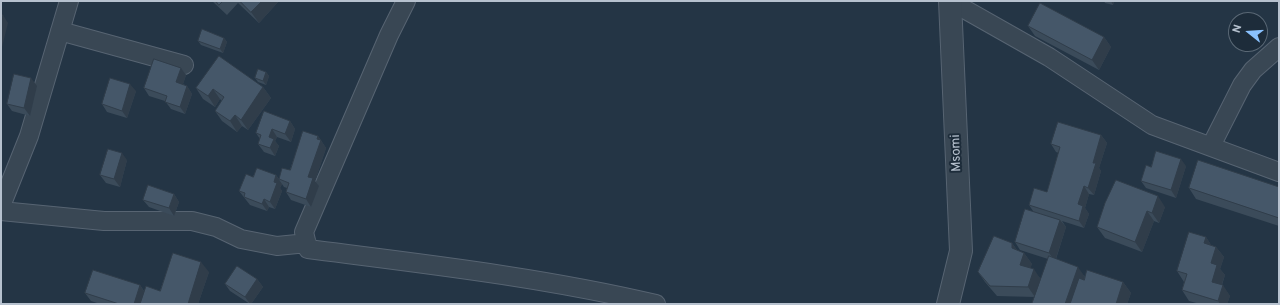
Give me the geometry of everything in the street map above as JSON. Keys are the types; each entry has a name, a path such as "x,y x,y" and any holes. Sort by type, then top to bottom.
{"street":[{"path":"1,206 29,136 69,1"},
{"path":"406,1 389,35 304,232 308,249 495,272 613,294 656,304"},
{"path":"950,1 1049,57 1152,125 1279,172"},
{"name":"Msomi","path":"948,304 961,251 950,1"},
{"path":"60,31 109,44 148,57 184,65"},
{"path":"1211,146 1242,85 1253,70 1279,47"},
{"path":"1,210 104,221 192,221 216,227 241,239 277,246 307,243"}],"building":[{"path":"216,1 223,1 219,5"},
{"path":"240,1 262,1 251,12"},
{"path":"1040,3 1104,37 1092,60 1028,26"},
{"path":"202,29 224,38 220,49 198,41"},
{"path":"219,56 263,87 241,120 235,115 230,121 215,111 224,97 213,89 208,96 196,88"},
{"path":"154,59 181,68 176,82 187,86 180,107 165,102 167,96 144,88"},
{"path":"258,69 266,72 263,81 255,78"},
{"path":"14,74 31,78 24,108 7,104"},
{"path":"110,78 130,84 122,111 102,104"},
{"path":"264,111 290,121 285,134 272,129 269,137 274,139 270,148 258,144 261,135 256,133"},
{"path":"1058,122 1101,135 1093,163 1096,163 1088,188 1084,186 1078,204 1083,206 1079,221 1029,205 1034,188 1047,192 1060,147 1051,144"},
{"path":"303,131 318,136 317,139 321,140 308,177 313,178 306,199 286,192 289,183 279,179 282,168 290,170"},
{"path":"108,149 122,153 114,179 100,175"},
{"path":"1156,151 1181,159 1171,190 1141,181 1146,165 1151,167"},
{"path":"1198,160 1279,187 1279,218 1189,188"},
{"path":"257,168 276,175 274,182 277,183 270,202 264,199 262,204 244,197 245,193 239,191 246,174 253,177"},
{"path":"1116,180 1158,196 1152,213 1147,211 1135,242 1097,227 1105,203"},
{"path":"148,185 174,194 169,208 143,200"},
{"path":"1025,209 1060,220 1049,253 1015,242"},
{"path":"1189,232 1206,237 1204,243 1216,247 1211,263 1217,265 1212,282 1223,285 1218,301 1182,290 1187,274 1177,271"},
{"path":"994,236 1012,243 1012,248 1024,253 1020,265 1034,269 1028,287 990,286 978,272"},
{"path":"173,253 201,262 188,304 140,304 146,286 160,291"},
{"path":"1049,256 1078,267 1065,304 1032,304"},
{"path":"237,266 257,279 245,297 225,284"},
{"path":"93,270 140,285 134,304 119,304 85,293"},
{"path":"1087,270 1123,282 1116,304 1070,304 1079,278 1084,280"}]}
